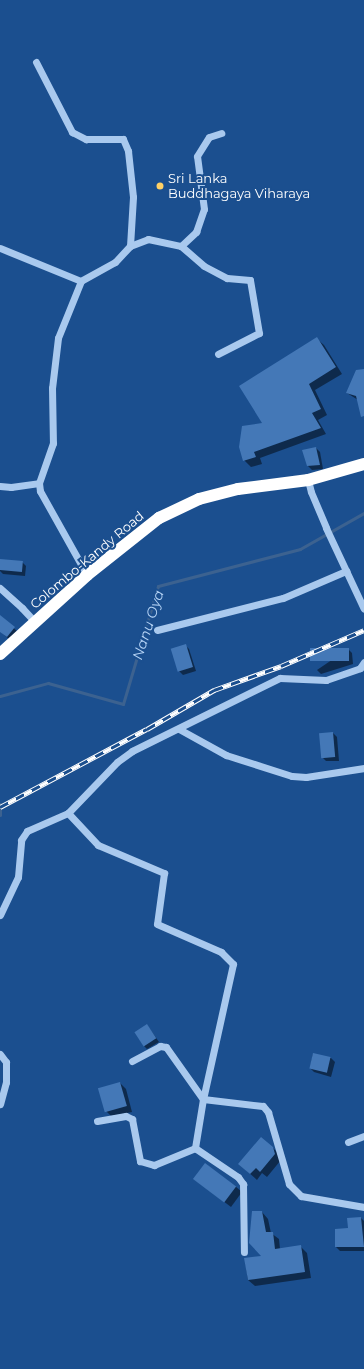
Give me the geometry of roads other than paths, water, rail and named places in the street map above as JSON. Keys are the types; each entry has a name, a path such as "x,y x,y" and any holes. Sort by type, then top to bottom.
{"highway":[{"name":"Colombo-Kandy Road","path":"0,654 87,575 159,518 199,500 238,489 308,480 364,464"}],"street":[{"path":"36,62 72,132 86,139 123,139 128,151 133,197 130,246"},
{"path":"181,246 196,232 204,209 197,156 209,137 221,133"},
{"path":"87,575 40,491 39,483 53,443 52,388 58,338 81,281 115,262 130,246 148,239 181,246 204,266 227,278 250,280 259,333 218,354"},
{"path":"0,248 81,281"},
{"path":"308,480 311,492 335,549 364,609"},
{"path":"0,486 11,487 39,483"},
{"path":"157,630 283,598 346,571"},
{"path":"0,588 35,622"},
{"path":"0,915 18,877 21,840 27,831 68,813 117,762 132,751 280,678 326,680 360,668 364,662"},
{"path":"179,729 226,755 292,776 306,778 364,768"},
{"path":"68,813 98,845 164,873 157,924 221,952 234,964 203,1099 195,1148"},
{"path":"132,1061 160,1046 166,1047 203,1099 263,1106 268,1112 289,1184 301,1196 364,1207"},
{"path":"0,1054 6,1062 6,1082 0,1104"},
{"path":"97,1121 126,1116 132,1120 140,1161 154,1165 195,1148"},
{"path":"348,1142 364,1136"},
{"path":"195,1148 238,1177 243,1184 244,1252"}],"waterway":[{"name":"Nanu Oya","path":"0,696 48,683 123,704 158,586 300,549 364,513"},
{"path":"0,804 0,815"}],"railway":[{"path":"0,807 147,729 214,690 281,666 364,630"}],"place":[{"name":"Sri Lanka Buddhagaya Viharaya","path":"160,186"}]}
